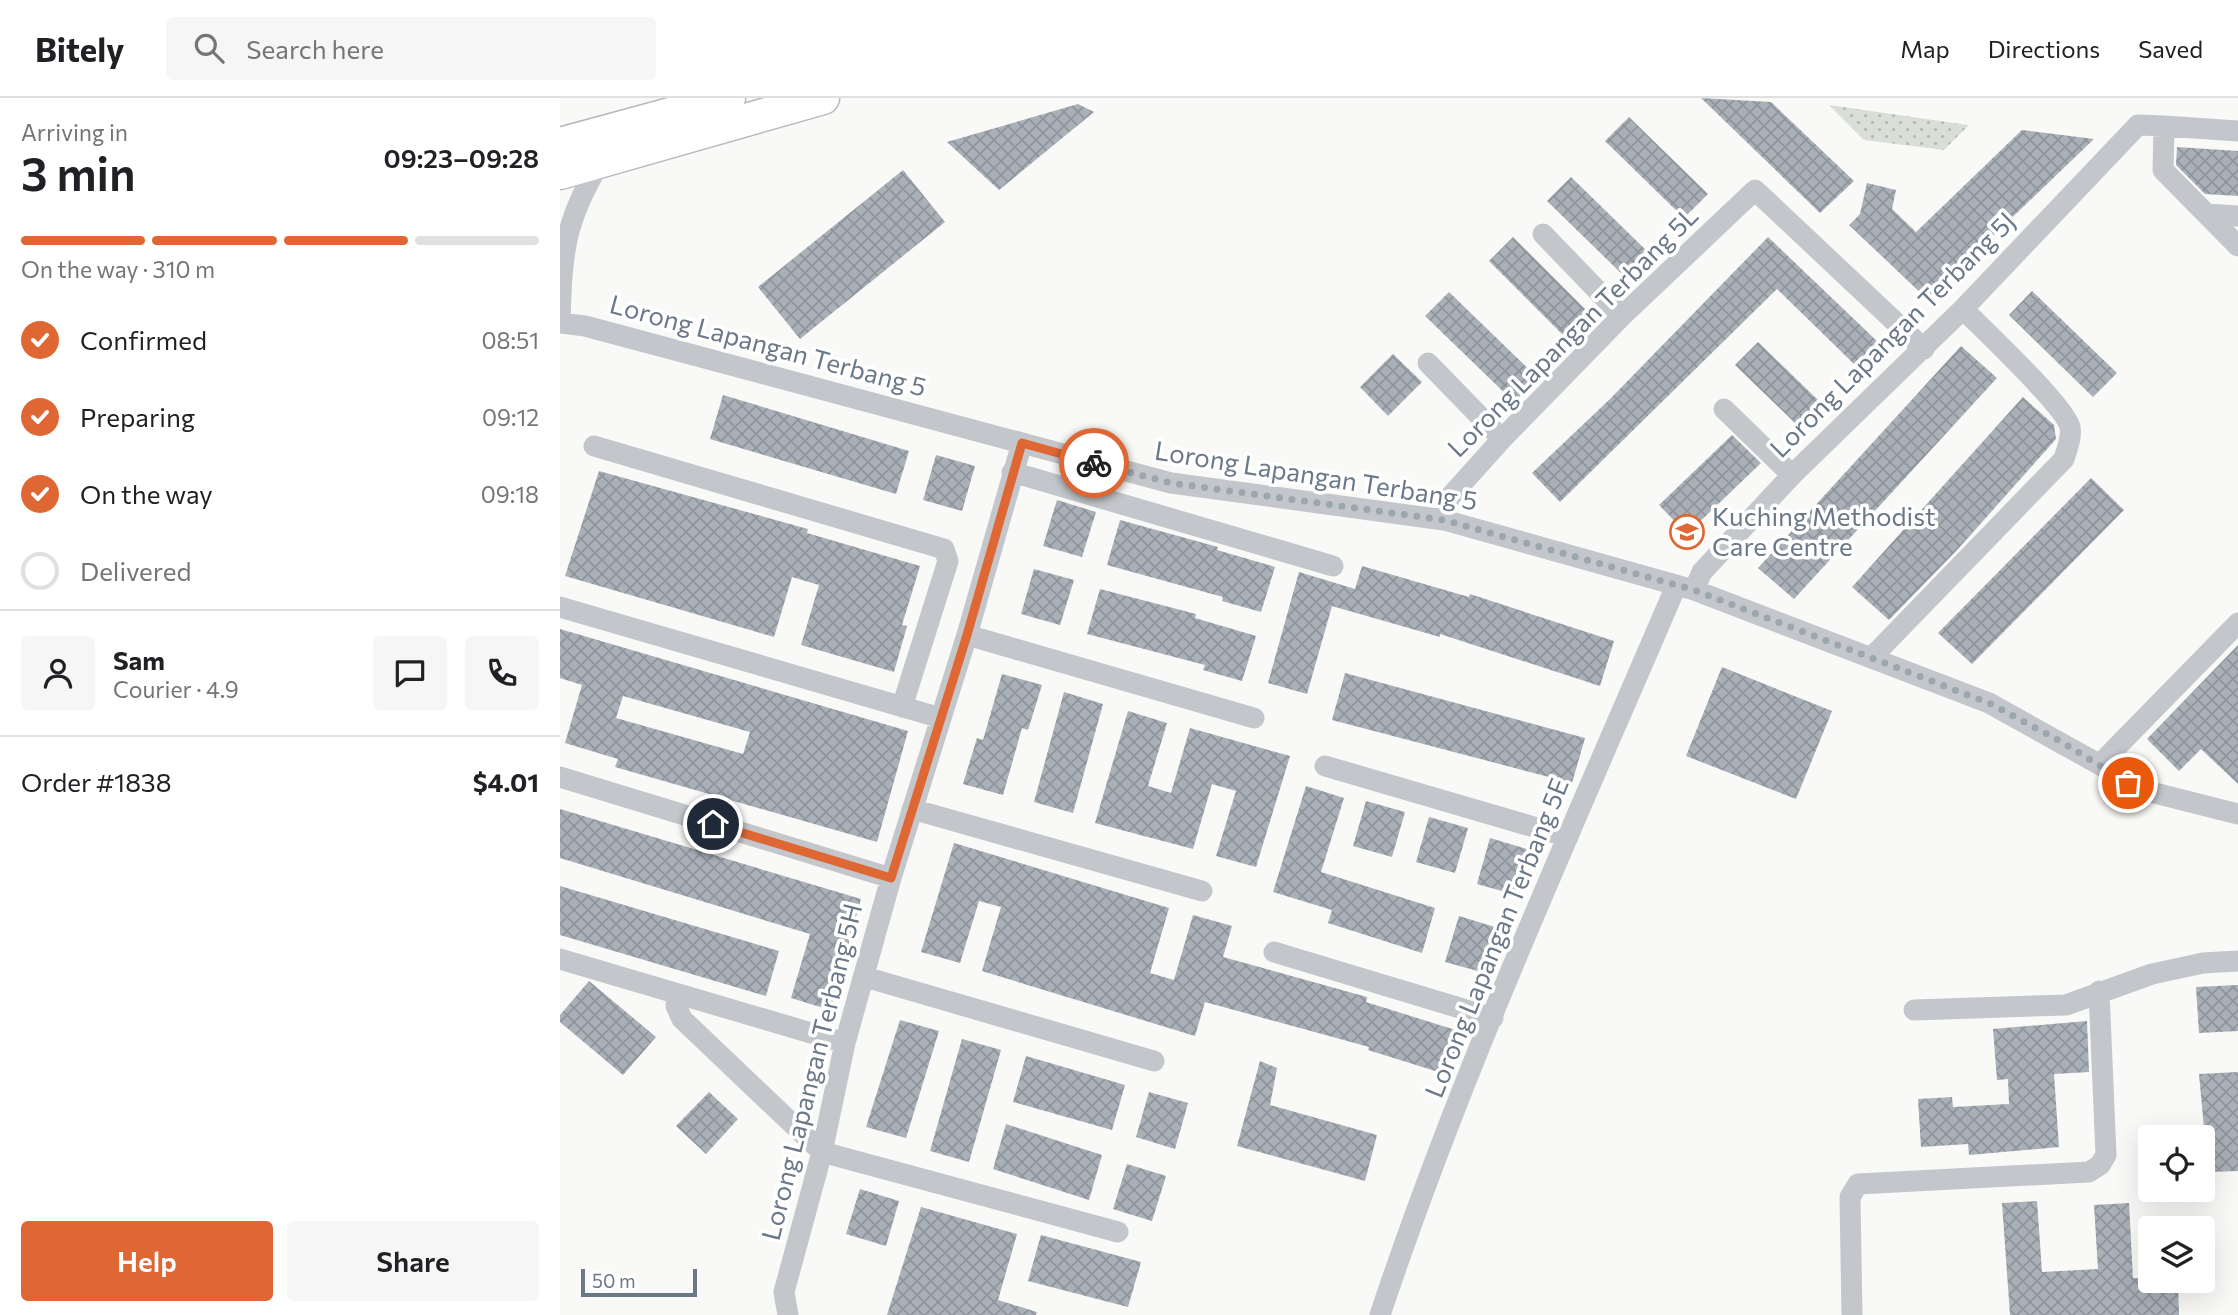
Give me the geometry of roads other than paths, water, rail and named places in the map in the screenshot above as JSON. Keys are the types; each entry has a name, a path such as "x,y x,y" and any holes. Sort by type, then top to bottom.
{"highway":[{"path":"560,144 729,98"},
{"path":"560,173 823,98"}],"street":[{"name":"Lorong Lapangan Terbang 5J","path":"1685,588 1791,475 1964,309 2137,125 2164,126"},
{"path":"2238,131 2164,126 2163,170 2238,246"},
{"path":"560,322 561,252 582,192 601,161"},
{"name":"Lorong Lapangan Terbang 5L","path":"1444,520 1450,498 1502,439 1622,316 1755,190 1924,349"},
{"path":"2206,214 2238,216"},
{"path":"1543,234 1622,316"},
{"path":"1872,657 2064,459 2069,443 2070,428 2059,408 1964,309"},
{"name":"Lorong Lapangan Terbang 5","path":"560,322 585,326 1171,483 1444,520 1685,588 1989,703 2147,792 2238,814"},
{"path":"1428,363 1502,439"},
{"path":"1724,410 1791,475"},
{"name":"Lorong Lapangan Terbang 5H","path":"787,1314 784,1292 822,1152 845,1043 891,878 967,635 1022,443"},
{"path":"594,446 944,549 948,561 902,707"},
{"path":"1013,472 1333,566"},
{"name":"Lorong Lapangan Terbang 5E","path":"1380,1315 1410,1227 1568,837 1685,588"},
{"path":"560,607 941,718"},
{"path":"2100,764 2238,623"},
{"path":"967,635 1254,718"},
{"path":"1325,766 1568,837"},
{"path":"560,777 891,878"},
{"path":"912,810 1202,891"},
{"path":"1274,952 1493,1017"},
{"path":"560,959 845,1043"},
{"path":"1914,1010 2066,1005 2099,991 2190,966 2238,961"},
{"path":"865,977 1154,1061"},
{"path":"1852,1315 1850,1197 1858,1184 2089,1172 2100,1165 2106,1155 2099,991"},
{"path":"677,995 676,1006 682,1019 822,1152 1118,1232"}],"place":[{"name":"Kuching Methodist Care Centre","path":"1687,532"}]}
